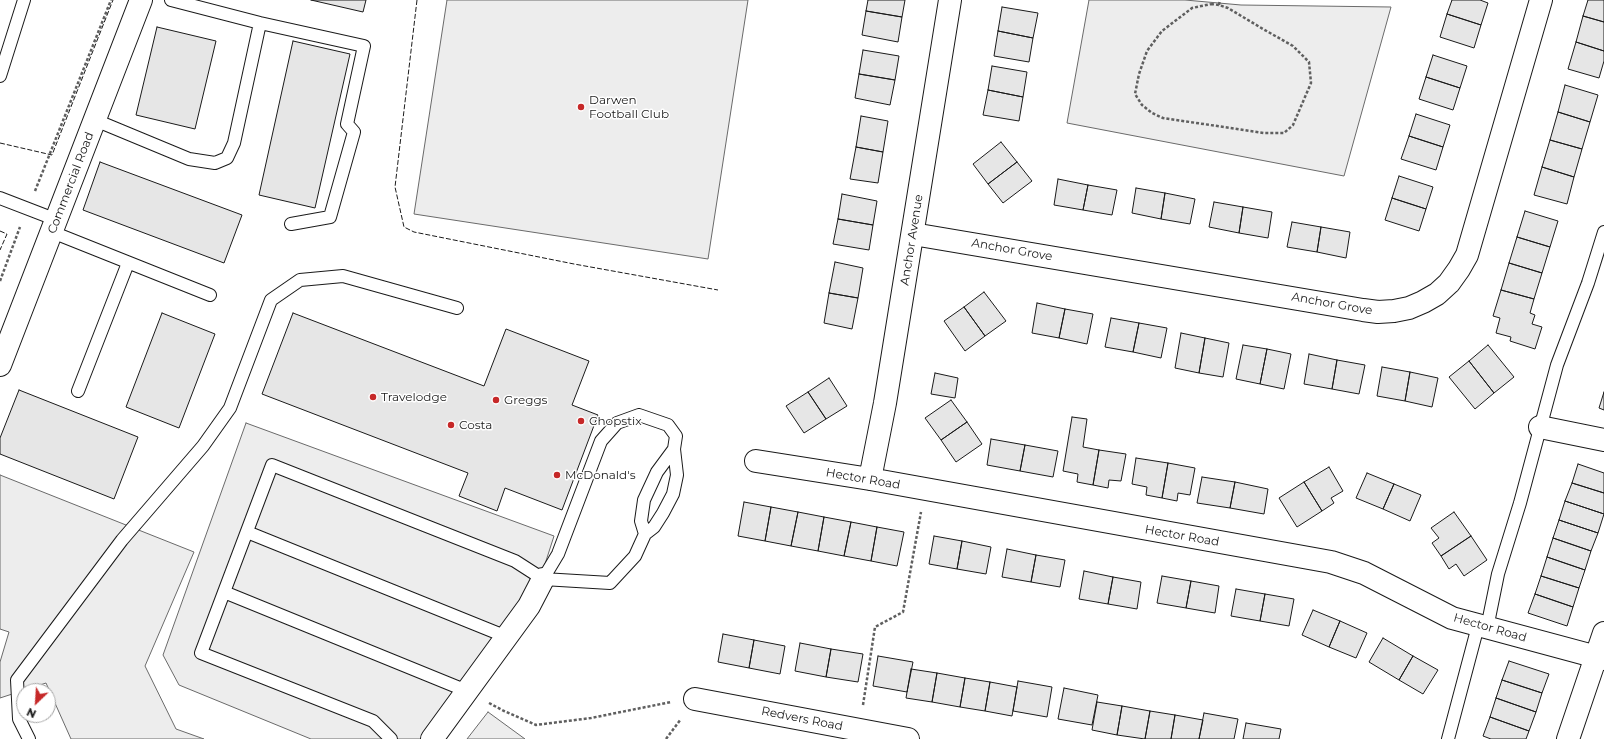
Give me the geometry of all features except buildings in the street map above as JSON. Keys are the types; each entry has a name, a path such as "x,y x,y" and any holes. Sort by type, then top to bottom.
{"main road":[{"name":"Commercial Road","path":"0,365 55,226 141,0"},
{"name":"Anchor Avenue","path":"870,480 885,403 950,0"},
{"name":"Anchor Grove","path":"913,234 1363,310 1378,312 1409,308 1428,300 1449,283 1460,270 1467,255 1541,0"},
{"path":"1540,427 1604,440"},
{"name":"Hector Road","path":"756,461 1332,562 1364,573 1452,618 1600,658"},
{"path":"432,739 529,606 543,579"},
{"path":"1568,739 1600,658 1604,633"},
{"name":"Redvers Road","path":"695,699 908,739"}],"lane":[{"path":"0,76 24,0"},
{"path":"171,0 260,23 364,46 347,124 354,132 330,217 291,224"},
{"path":"95,120 189,159 215,163 227,158 234,143 260,23"},
{"path":"0,198 27,209 55,226 128,263 210,295"},
{"path":"1448,739 1520,503 1557,365 1588,282 1604,232"},
{"path":"78,391 128,263"},
{"path":"29,739 19,719 17,680 122,540 203,446 230,408 271,300 300,280 343,276 457,308"},
{"path":"390,739 373,721 201,653 272,465 515,562 543,579 610,583 635,556 645,534 654,527 673,494 677,476 674,450 676,436 668,426 639,415 617,422 601,441 558,554 543,579"},
{"path":"645,534 641,521 644,500 657,472 674,450"},
{"path":"247,532 507,637"},
{"path":"224,592 467,691"}],"path":[{"path":"0,281 110,0"},
{"path":"1219,5 1220,0"},
{"path":"1211,4 1219,5 1228,8 1293,46 1309,62 1311,83 1293,125 1284,133 1264,133 1163,118 1152,113 1142,105 1135,94 1139,74 1147,51 1162,31 1192,8 1211,4"},
{"path":"859,730 875,627 903,612 925,490"},
{"path":"467,691 504,711 536,725 591,718 663,703 695,699"}],"shaded area":[{"name":"Darwen Football Club","path":"447,0 748,0 708,259 414,214"},
{"path":"1089,0 1185,0 1241,5 1391,7 1344,176 1067,123"},
{"path":"246,423 554,536 536,592 423,739 311,739 179,685 163,655"},
{"path":"0,475 194,552 145,666 176,729 204,739 71,739 56,705 56,683 16,683 16,693 0,698 0,662 9,632 0,629"},
{"path":"488,712 525,739 467,739"}],"fence":[{"path":"0,143 52,155 113,0"},
{"path":"417,0 395,187 404,227 414,232 574,264 718,290"},
{"path":"0,231 7,234 0,250"}],"place":[{"name":"Darwen Football Club","path":"581,107"},
{"name":"Travelodge","path":"373,397"},
{"name":"Greggs","path":"496,400"},
{"name":"Chopstix","path":"581,421"},
{"name":"Costa","path":"451,425"},
{"name":"McDonald's","path":"557,475"}]}
